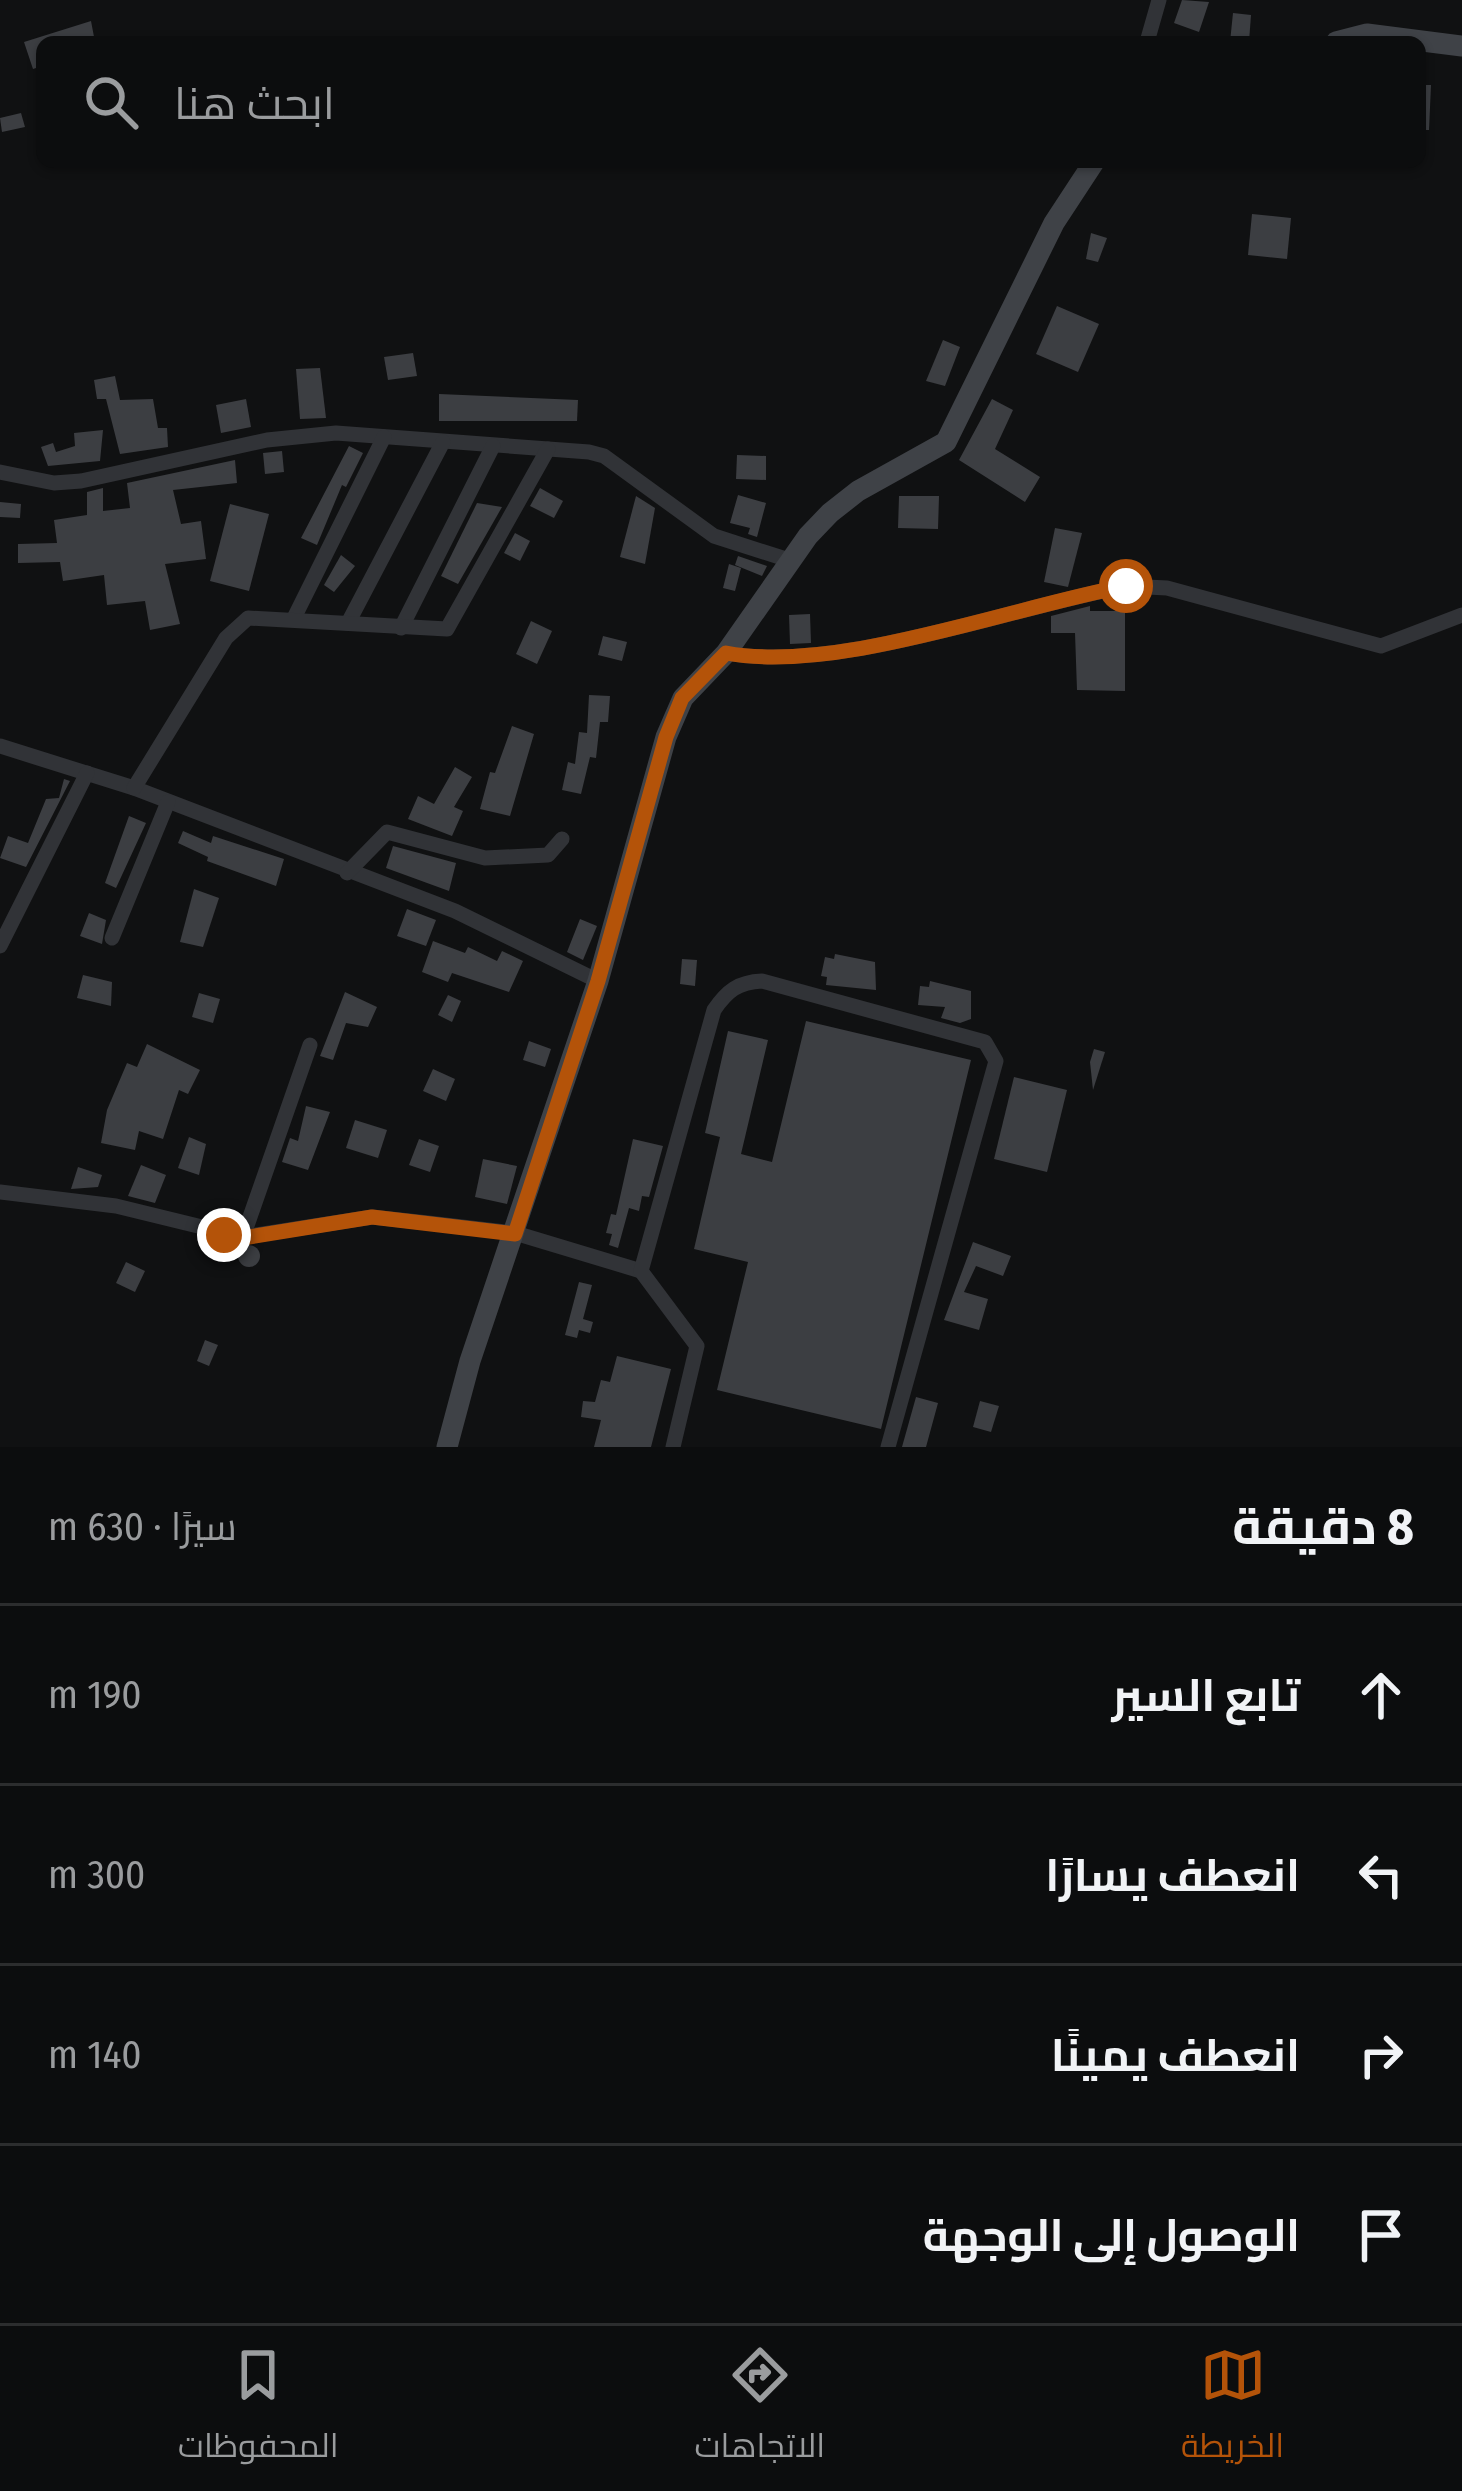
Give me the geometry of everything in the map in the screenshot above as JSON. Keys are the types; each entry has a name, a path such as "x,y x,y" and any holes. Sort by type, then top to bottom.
{"main road":[{"path":"1426,41 1462,46"},
{"path":"448,1447 598,981 666,737 682,698 726,653 808,536 858,491 946,442 1054,223 1090,168"}],"street":[{"path":"1149,36 1159,0"},
{"path":"0,472 54,482 81,481 267,440 336,433 548,449 604,456 715,536 792,560"},
{"path":"295,618 384,437"},
{"path":"348,623 443,442"},
{"path":"401,628 493,446"},
{"path":"134,788 226,638 248,618 438,632 452,624 548,449"},
{"path":"726,653 769,661 823,653 1126,586 1167,588 1381,646 1462,615"},
{"path":"0,746 134,788 455,911 598,981"},
{"path":"0,946 87,773"},
{"path":"112,938 168,802"},
{"path":"347,873 387,832 508,860 548,854 562,839"},
{"path":"641,1271 713,1010 725,994 744,982 762,981 985,1042 996,1061 996,1075 888,1447"},
{"path":"243,1238 310,1045"},
{"path":"0,1192 116,1207 243,1238 372,1217 515,1234 641,1271 697,1346 673,1447"}],"building":[{"path":"1182,0 1209,2 1199,32 1174,23"},
{"path":"1233,13 1251,15 1249,36 1231,36"},
{"path":"91,21 94,36 43,36"},
{"path":"36,38 36,68 33,69 24,42"},
{"path":"1426,85 1431,85 1426,130"},
{"path":"21,113 25,127 2,132 0,118"},
{"path":"1252,214 1291,218 1287,259 1248,255"},
{"path":"1091,233 1107,238 1098,262 1086,259"},
{"path":"1057,306 1099,324 1078,372 1036,354"},
{"path":"943,340 960,347 945,386 926,381"},
{"path":"413,353 417,376 388,380 384,357"},
{"path":"320,368 326,418 300,419 296,369"},
{"path":"115,376 120,400 153,399 158,428 167,428 168,447 120,454 106,399 97,399 94,380"},
{"path":"439,394 578,400 577,421 439,421"},
{"path":"246,399 251,427 221,433 216,405"},
{"path":"992,399 1013,410 995,449 1040,477 1025,502 959,460"},
{"path":"103,430 100,461 48,466 41,447 53,443 56,452 75,446 74,433"},
{"path":"349,446 363,453 346,487 342,485 317,545 301,538"},
{"path":"282,451 284,472 265,474 263,453"},
{"path":"737,455 766,456 766,480 736,479"},
{"path":"235,460 237,483 173,490 181,524 201,521 206,559 165,564 180,624 150,630 145,601 107,605 104,575 63,581 60,562 18,563 18,544 57,543 54,520 87,515 87,492 103,488 103,511 130,508 127,483"},
{"path":"540,488 563,501 554,518 530,506"},
{"path":"738,495 766,503 757,537 748,534 750,528 730,523"},
{"path":"636,496 655,508 645,564 620,557"},
{"path":"899,496 939,496 938,529 898,528"},
{"path":"0,502 21,504 20,518 0,517"},
{"path":"477,503 502,507 458,584 441,576"},
{"path":"230,504 269,514 249,591 210,581"},
{"path":"1055,528 1082,533 1068,587 1044,582"},
{"path":"515,533 530,541 520,561 504,553"},
{"path":"341,555 355,566 334,592 324,585"},
{"path":"738,556 767,566 762,576 735,565"},
{"path":"729,564 741,568 735,591 723,588"},
{"path":"1090,606 1090,611 1125,611 1125,691 1077,690 1075,633 1051,633 1051,616"},
{"path":"810,614 811,643 790,644 789,615"},
{"path":"531,621 552,631 537,664 516,654"},
{"path":"603,636 627,642 622,661 598,655"},
{"path":"589,695 610,696 608,722 600,722 596,758 590,757 581,794 562,790 568,762 575,764 579,732 587,733"},
{"path":"512,726 534,734 510,816 480,809 490,772 495,773"},
{"path":"455,767 472,777 454,807 463,811 452,836 408,819 418,796 434,804"},
{"path":"64,779 70,781 26,867 0,858 8,836 28,843 46,799 59,798"},
{"path":"129,816 146,823 116,888 105,883"},
{"path":"183,831 211,843 213,836 284,859 276,886 207,861 208,857 178,843"},
{"path":"393,846 456,863 449,891 386,868"},
{"path":"194,889 219,898 203,947 180,942"},
{"path":"407,909 436,920 426,946 397,936"},
{"path":"89,913 106,920 102,944 80,936"},
{"path":"580,919 597,926 583,960 567,952"},
{"path":"433,941 465,953 468,947 497,961 502,951 523,961 509,992 452,973 448,982 422,972"},
{"path":"835,954 875,962 876,990 826,985 827,977 821,976 825,957 834,959"},
{"path":"682,959 697,960 695,986 680,984"},
{"path":"83,975 112,982 111,1006 77,998"},
{"path":"930,981 971,991 971,1019 960,1023 941,1018 945,1007 918,1005 920,986 929,987"},
{"path":"345,992 377,1007 368,1027 346,1023 333,1060 320,1056"},
{"path":"199,993 220,999 213,1023 192,1017"},
{"path":"448,995 461,1001 452,1022 438,1015"},
{"path":"806,1021 971,1060 881,1429 717,1390 748,1262 694,1249 720,1137 705,1133 728,1031 768,1040 741,1154 772,1162"},
{"path":"529,1041 551,1049 545,1067 523,1060"},
{"path":"147,1044 200,1070 188,1094 179,1090 163,1139 139,1131 135,1150 101,1143 107,1110 127,1063 137,1067"},
{"path":"1094,1049 1105,1052 1093,1090 1090,1062"},
{"path":"433,1069 455,1079 446,1101 423,1091"},
{"path":"1014,1077 1067,1090 1047,1172 994,1159"},
{"path":"306,1106 330,1112 308,1170 282,1162 290,1138 298,1141"},
{"path":"355,1120 387,1130 378,1158 346,1148"},
{"path":"189,1137 206,1144 199,1175 178,1168"},
{"path":"419,1139 439,1146 430,1172 409,1165"},
{"path":"633,1139 663,1146 649,1197 642,1196 639,1211 629,1208 618,1248 609,1245 612,1234 606,1233 611,1214 616,1215"},
{"path":"483,1159 517,1166 507,1204 475,1197"},
{"path":"141,1165 166,1175 155,1203 128,1196"},
{"path":"78,1167 102,1175 98,1187 71,1189"},
{"path":"973,1242 1011,1256 1003,1276 976,1266 964,1292 988,1299 979,1330 944,1320"},
{"path":"249,1245 260,1256 249,1267 238,1256"},
{"path":"126,1262 145,1271 135,1292 116,1283"},
{"path":"579,1282 592,1285 583,1319 593,1322 590,1333 579,1330 577,1338 565,1335"},
{"path":"205,1340 218,1345 209,1366 197,1361"},
{"path":"617,1356 671,1369 651,1447 594,1447 601,1420 581,1417 583,1401 595,1402 601,1380 610,1382"},
{"path":"916,1397 938,1403 926,1447 902,1447"},
{"path":"980,1401 999,1406 991,1432 973,1427"}],"route":[{"path":"224,1235 243,1238 372,1217 515,1234 598,981 666,737 682,698 726,653 769,661 823,653 1126,586"}]}
